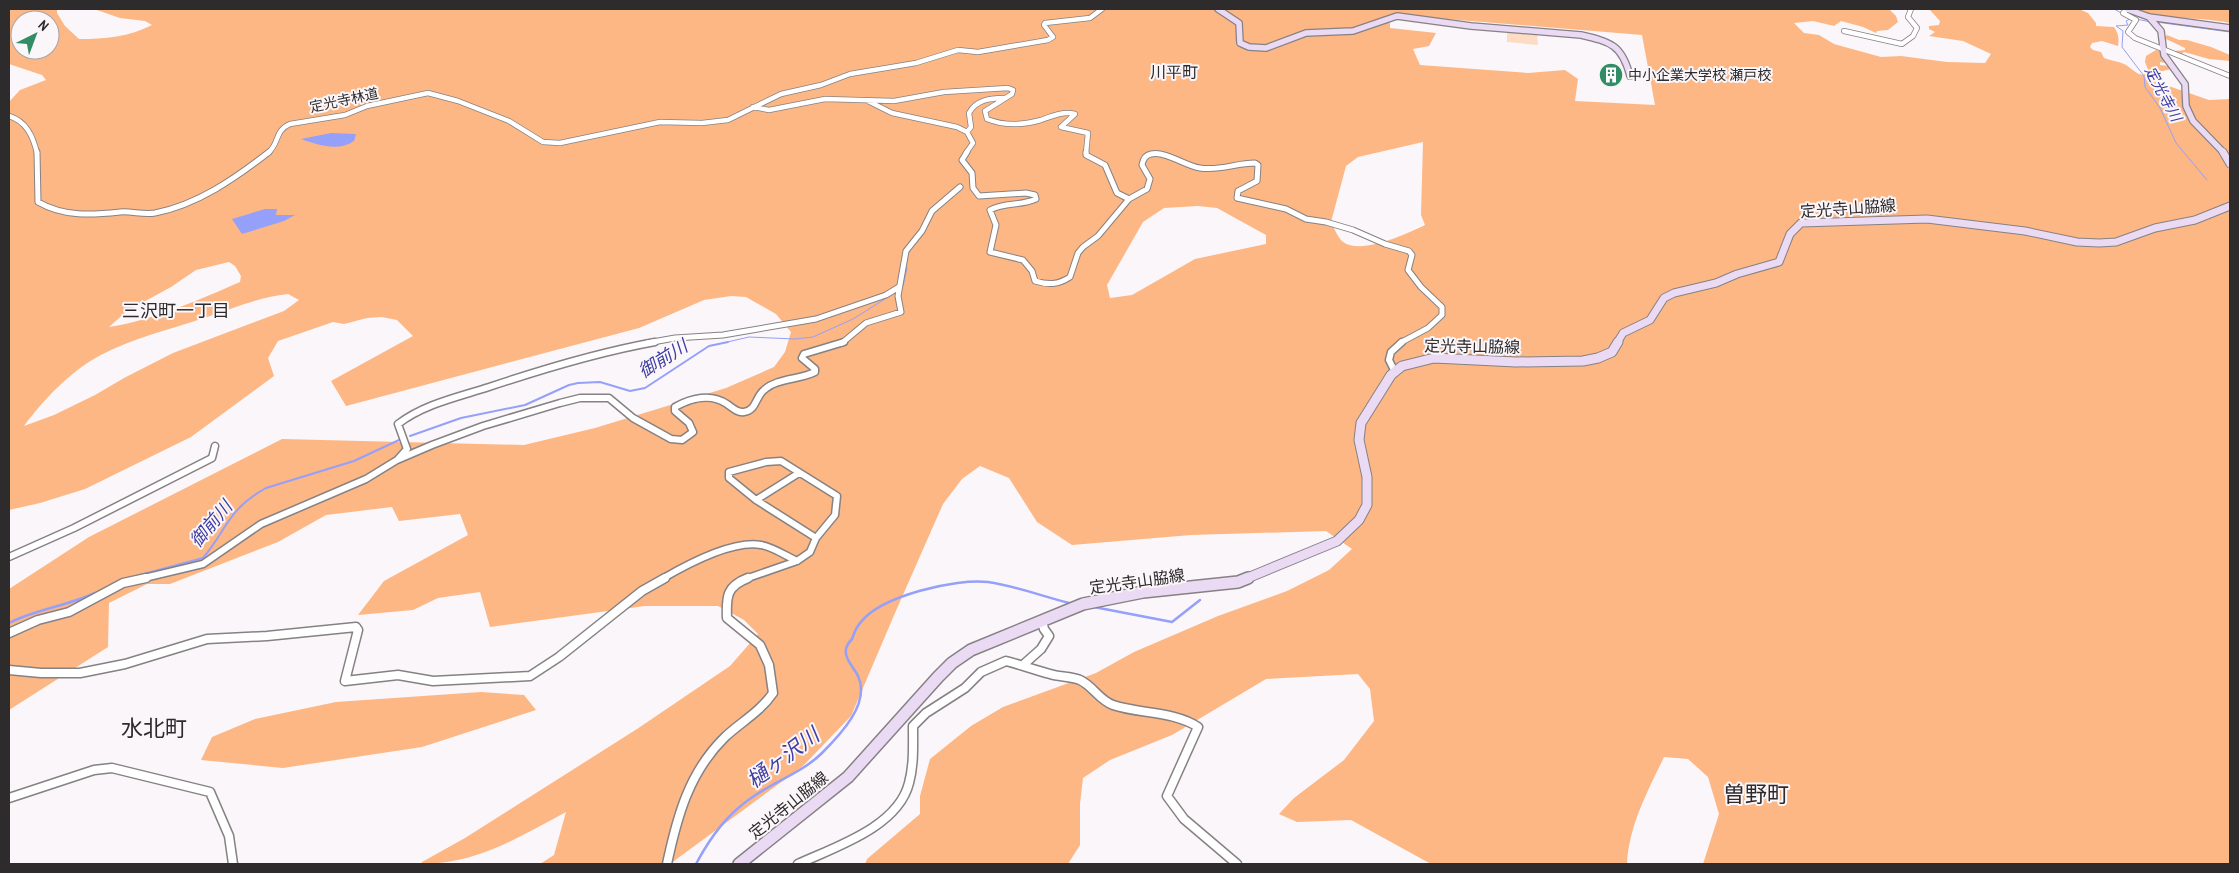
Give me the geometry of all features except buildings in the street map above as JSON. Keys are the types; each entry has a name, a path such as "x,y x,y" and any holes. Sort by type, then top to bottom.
{"main road":[{"path":"1218,9 1239,23 1240,43 1250,47 1260,48 1280,45 1308,32 1353,31 1385,18 1397,16 1590,37 1610,44 1624,56 1630,76"},
{"path":"2126,10 2135,17 2151,20 2230,28"},
{"path":"2151,20 2161,32 2162,51 2185,84 2186,106 2193,122 2221,148 2230,164"},
{"name":"定光寺山脇線","path":"739,864 848,777 952,663 971,650 1083,604 1143,592 1238,582 1337,541 1360,520 1368,505 1367,477 1359,440 1361,423 1380,391 1402,366 1434,358 1516,362 1583,361 1598,358 1612,352 1623,333 1650,320 1664,298 1674,293 1716,283 1737,274 1779,262 1786,250 1790,231 1801,222 1927,219 2024,231 2076,242 2099,243 2116,242 2155,228 2195,220 2230,206"}],"street":[{"path":"753,107 764,101 821,85 850,74 916,63 958,50 978,52 1048,40 1053,37 1044,25 1045,23 1090,18 1102,9"},
{"path":"1844,31 1902,44 1913,36 1917,28 1908,17 1911,9"},
{"path":"2117,9 2126,10"},
{"path":"2135,17 2128,32 2131,35 2162,51 2230,76"},
{"path":"753,107 769,110 825,99 894,101 944,92 1003,87 1013,90 1012,94 985,111 987,119 1003,124 1023,124 1064,113 1075,114 1074,118 1061,127 1088,133 1086,155 1105,165 1109,171 1115,191 1120,196 1129,199"},
{"name":"定光寺林道","path":"9,116 21,120 28,125 30,134 37,147 38,202 44,207 81,215 95,215 125,211 152,214 176,208 218,187 262,158 274,147 278,133 283,126 300,121 346,114 368,106 428,93 483,110 509,121 543,142 548,143 560,143 660,122 689,123 728,120 753,107"},
{"path":"967,132 971,127 969,119 972,108 990,98 1005,98"},
{"path":"764,101 777,108"},
{"path":"868,101 892,113 957,127 967,132 973,143 962,160 972,173 972,188 979,196 1026,193 1034,195 1036,199 1031,202 1000,206 990,210 996,225 990,252 1019,257 1027,261 1032,267 1035,281 1055,285 1070,277 1078,253 1103,231 1129,199 1147,189 1150,185 1150,177 1143,168 1142,162 1145,156 1150,153 1158,154 1189,166 1203,169 1225,168 1253,162 1258,165 1257,181 1238,191 1237,198 1240,200 1286,209 1306,219 1326,222 1353,230 1385,244 1409,251 1412,256 1408,270 1420,287 1442,307 1442,315 1429,329 1400,342 1393,348 1389,360 1395,372"},
{"path":"9,634 38,620 69,612 123,583 204,564 261,524 366,479 398,460 483,426 528,411 585,398 609,398 630,418 657,430 668,439 684,438 694,432 692,427 675,411 675,407 698,398 714,397 738,411 752,409 757,405 760,394 768,387 815,372 815,369 802,358 804,354 815,349 841,344 858,327 874,319 899,314 902,309 898,300 899,287 906,251 922,230 932,211 960,187"},
{"path":"398,460 407,449 398,424 411,414 428,406 519,377 646,342 723,335 816,319 854,304 886,296 899,287"},
{"path":"9,557 74,528 212,458 215,446"},
{"path":"667,864 676,820 693,777 708,752 760,709 773,693 771,673 758,641 740,630 727,618 726,608 731,588 734,583 797,561 810,552 816,538 835,515 837,496 781,461 766,462 729,472 729,478 756,500 816,538"},
{"path":"756,500 798,473"},
{"path":"9,670 40,673 80,672 125,664 206,639 267,636 356,627 358,630 345,681 398,675 433,682 530,676 559,657 642,591 696,560 745,545 762,544 797,561"},
{"path":"1023,665 1040,651 1048,640 1049,636 1044,629 1042,620"},
{"path":"798,864 875,827 892,813 902,801 910,778 913,726 926,713 966,688 981,672 1006,661 1049,674 1080,680 1113,705 1166,716 1192,723 1198,727 1190,741 1184,762 1166,796 1184,820 1237,864"},
{"path":"9,798 94,770 112,768 210,792 227,832 233,854 233,864"}],"shaded area":[{"path":"9,9 57,9 10,10 10,60 60,60 60,18 65,26 79,39 117,36 135,32 152,25 145,21 120,18 94,9 1889,9 1896,16 1898,22 1888,30 1877,31 1876,33 1841,21 1834,26 1813,21 1794,23 1804,33 1819,35 1834,44 1881,57 1901,56 1947,62 1985,63 1991,54 1963,41 1929,36 1935,32 1929,29 1929,26 1939,25 1940,21 1929,9 2079,9 2088,13 2096,23 2096,26 2114,27 2117,32 2118,46 2102,41 2092,43 2090,47 2101,52 2104,58 2124,64 2142,75 2149,72 2145,62 2146,56 2156,50 2160,51 2166,63 2160,62 2160,65 2169,66 2171,69 2155,73 2154,79 2157,82 2209,100 2230,99 2230,864 1703,864 1719,814 1708,777 1688,759 1664,757 1635,822 1628,850 1627,864 1431,864 1351,820 1297,822 1279,814 1294,798 1344,760 1374,721 1370,689 1358,674 1266,679 1172,735 1110,760 1083,778 1080,804 1080,845 1068,864 865,864 867,859 920,814 920,796 930,759 971,726 1003,707 1096,673 1134,652 1218,616 1287,591 1329,570 1352,549 1326,531 1191,535 1072,545 1037,522 1009,478 980,466 962,479 943,504 851,716 803,766 670,864 540,864 554,855 566,812 514,839 479,854 441,863 421,864 637,729 730,666 758,634 744,620 718,606 645,606 490,627 480,592 438,598 413,610 358,615 384,581 468,535 460,514 399,521 392,507 326,515 278,542 170,584 147,584 109,603 108,647 9,710 9,589 89,537 282,439 524,445 595,428 726,388 774,367 785,352 791,332 776,314 746,297 731,296 704,300 639,328 346,406 331,381 413,336 397,320 382,317 367,318 344,324 333,322 278,341 268,358 274,376 191,437 85,489 40,503 9,510 9,102 20,90 46,80 42,75 9,64","holes":["1397,15 1642,35 1655,105 1575,101 1578,79 1565,70 1528,73 1420,65 1413,49 1429,46 1436,33 1390,28 1390,20","1423,142 1421,215 1425,225 1396,238 1372,245 1351,245 1343,242 1331,222 1346,166 1358,157","1198,206 1217,208 1266,235 1266,244 1195,259 1132,295 1110,298 1107,285 1143,222 1164,208","229,262 235,266 241,276 240,282 158,315 109,327 127,311 171,287 196,270","288,294 299,300 284,311 173,353 95,395 54,415 24,426 58,387 99,356 137,339 245,304"]},
{"path":"2133,9 2230,9 2230,23 2169,17"},
{"path":"1507,32 1537,35 1538,45 1507,42"},
{"path":"2167,35 2179,40 2187,40 2211,47 2230,55 2230,61 2209,59 2184,52 2182,54 2185,56 2174,51 2185,50 2185,48 2166,39"},
{"path":"481,692 524,695 536,710 422,747 283,768 201,760 212,737 255,719 336,702"}],"water":[{"path":"331,133 356,134 354,141 335,147 301,139"},
{"path":"265,209 277,209 276,215 295,215 284,221 242,234 232,219"}],"waterway":[{"name":"定光寺川","path":"2114,9 2123,14"},
{"name":"定光寺川","path":"2132,18 2126,21 2128,25 2116,26 2123,31 2122,47 2144,76 2145,87 2160,108 2176,143 2207,180"},
{"path":"2136,19 2151,22"},
{"path":"2156,22 2230,32"},
{"name":"御前川","path":"903,286 907,268"},
{"name":"御前川","path":"723,343 749,337 795,339 813,337 853,319 896,292"},
{"name":"御前川","path":"410,436 461,418 525,405 569,385 578,383 600,382 630,391 645,388 709,346 728,342"},
{"name":"御前川","path":"125,579 203,558 229,520 243,504 266,488 354,461 399,440"},
{"name":"御前川","path":"122,580 129,578"},
{"name":"樋ヶ沢川","path":"696,864 714,835 736,810 754,796 815,760 852,718 860,697 861,686 858,676 848,659 846,649 858,626 871,613 885,604 920,591 939,586 974,582 988,582 1008,586 1069,603"},
{"name":"御前川","path":"9,623 30,614 95,593"},
{"name":"樋ヶ沢川","path":"1094,607 1172,622 1200,600"}],"place":[{"name":"中小企業大学校 瀬戸校","path":"1611,75"}],"district":[{"name":"川平町","path":"1174,72"},
{"name":"三沢町一丁目","path":"176,311"},
{"name":"水北町","path":"154,728"},
{"name":"曽野町","path":"1756,794"}]}
